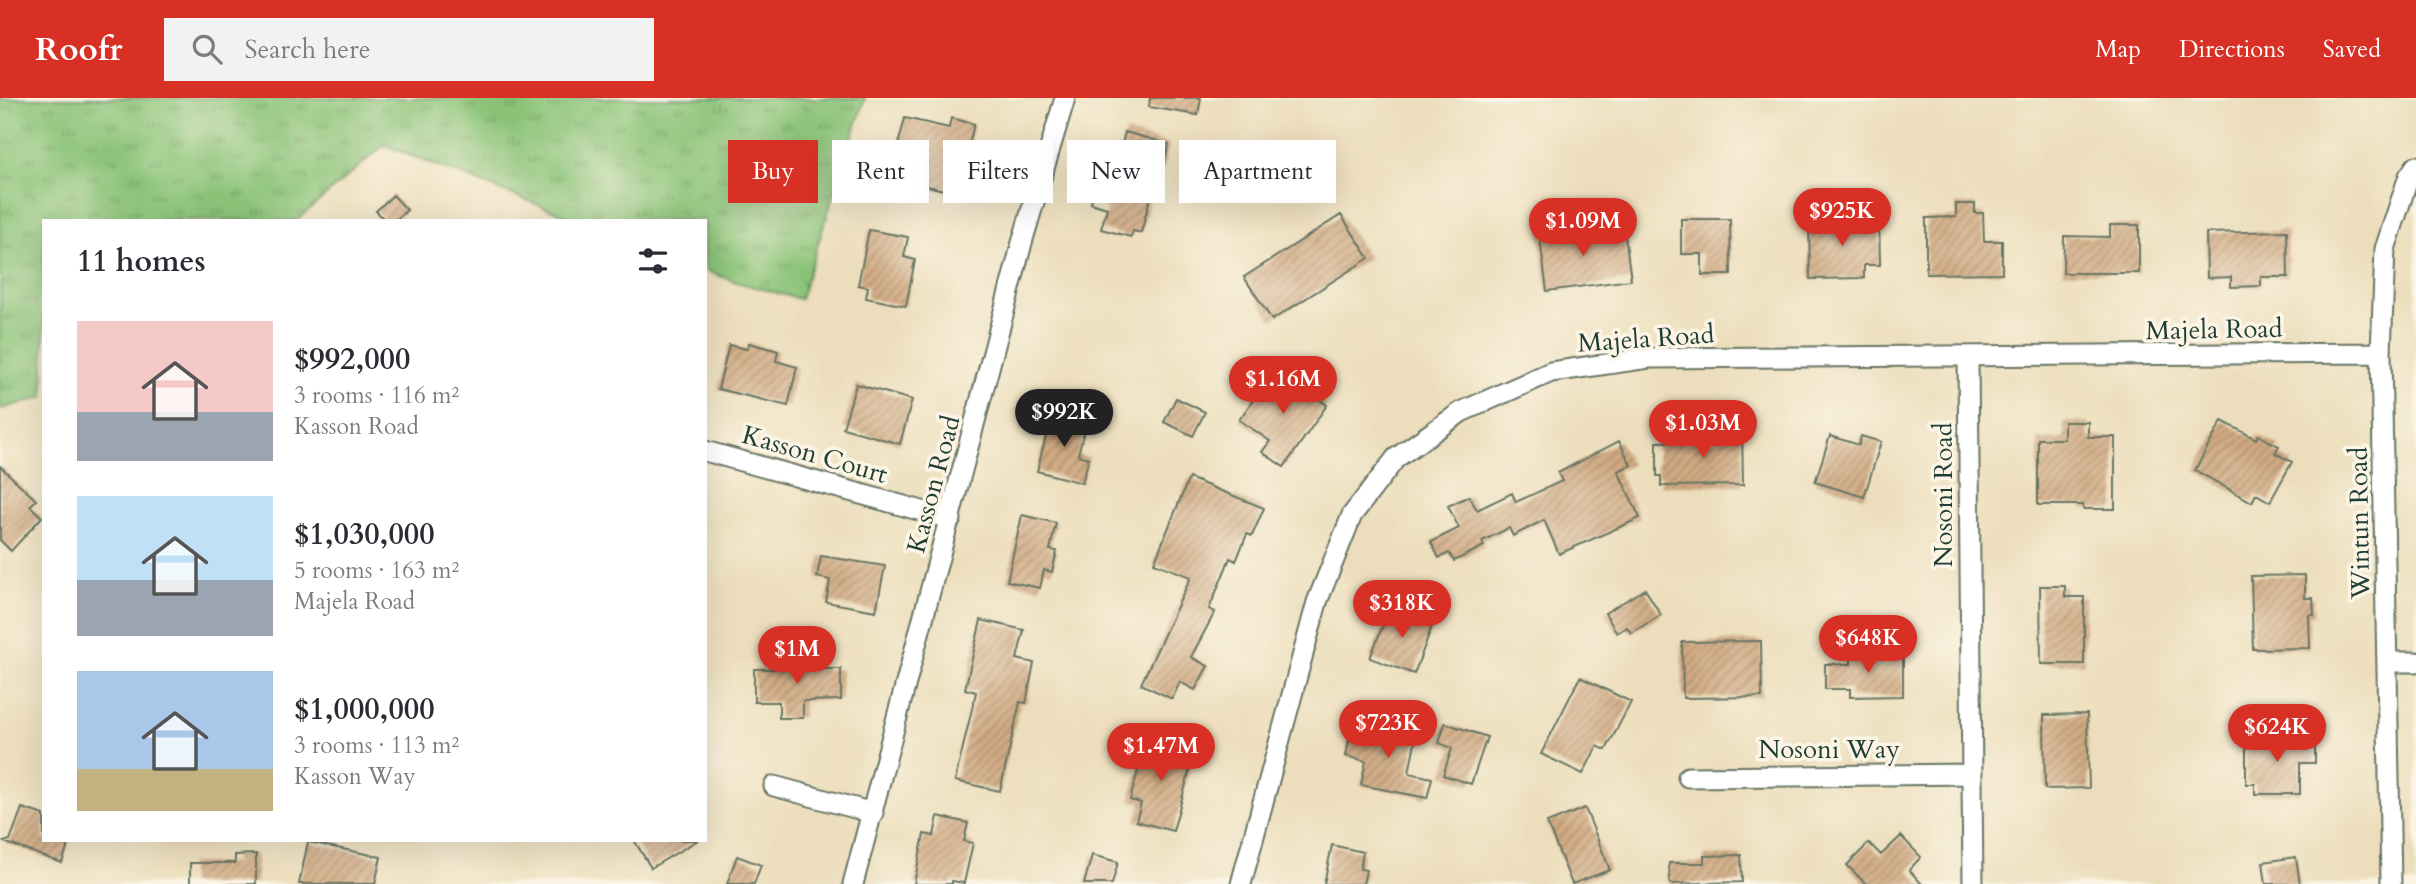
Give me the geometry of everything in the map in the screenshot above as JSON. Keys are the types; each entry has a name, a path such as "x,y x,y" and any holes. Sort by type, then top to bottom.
{"street":[{"name":"Kasson Road","path":"853,884 1023,239 1065,98"},
{"name":"Wintun Road","path":"2391,884 2389,662 2381,353 2385,249 2409,176 2416,166"},
{"name":"Majela Road","path":"1241,884 1317,602 1352,515 1400,455 1461,412 1552,372 1649,358 1968,358 2381,353"},
{"name":"Nosoni Road","path":"1968,358 1973,884"},
{"name":"Kasson Court","path":"707,452 951,519"},
{"path":"2389,662 2416,662"},
{"name":"Nosoni Way","path":"1688,777 1972,774"},
{"path":"774,786 873,813"}],"green space":[{"path":"0,98 865,98 851,140 832,140 832,200 800,299 736,282 707,271 707,219 575,219 384,145 298,219 42,219 42,398 0,409"}],"building":[{"path":"1150,98 1201,98 1198,115 1149,107"},
{"path":"905,118 949,128 951,118 974,124 970,140 943,140 943,190 929,186 929,140 899,140"},
{"path":"1125,132 1154,140 1123,140"},
{"path":"1165,143 1169,144 1165,160"},
{"path":"393,195 407,210 397,219 384,219 376,211"},
{"path":"1091,203 1149,203 1141,233 1133,231 1131,237 1101,229 1107,208"},
{"path":"1956,204 1975,204 1975,213 1983,213 1984,241 2002,241 2002,273 1926,274 1926,218 1956,217"},
{"path":"1341,215 1369,258 1272,320 1244,277"},
{"path":"1833,216 1833,221 1879,220 1880,265 1864,265 1864,278 1810,279 1809,217"},
{"path":"1681,219 1730,219 1731,275 1702,275 1702,254 1681,254"},
{"path":"1600,224 1601,238 1625,235 1631,280 1547,291 1539,231"},
{"path":"2110,225 2139,225 2139,273 2063,273 2064,236 2110,237"},
{"path":"869,230 908,237 904,257 915,260 906,306 866,298 868,287 858,285"},
{"path":"2287,231 2288,277 2261,277 2261,286 2231,287 2231,277 2207,278 2206,233"},
{"path":"749,343 778,351 776,361 797,367 788,406 718,389 729,345 747,349"},
{"path":"1275,369 1327,405 1284,467 1262,452 1270,441 1239,420"},
{"path":"856,384 912,400 900,444 843,428"},
{"path":"1176,398 1205,412 1193,436 1164,422"},
{"path":"1052,413 1086,422 1078,455 1089,458 1082,483 1037,471"},
{"path":"2222,421 2256,439 2258,435 2279,446 2275,453 2292,462 2270,502 2256,494 2252,502 2195,470"},
{"path":"2064,422 2088,422 2088,437 2115,437 2115,509 2083,509 2083,505 2038,505 2038,439 2064,439"},
{"path":"1716,425 1742,425 1743,485 1661,486 1661,476 1657,476 1657,442 1716,441"},
{"path":"1830,436 1859,445 1861,436 1881,442 1864,497 1815,482"},
{"path":"1619,441 1631,465 1618,471 1640,518 1559,554 1544,520 1513,536 1509,528 1482,541 1484,546 1454,561 1449,553 1439,558 1431,542 1459,528 1448,506 1469,496 1477,510 1512,493 1516,502 1562,481 1558,473"},
{"path":"0,466 36,500 30,506 42,517 11,551 0,540"},
{"path":"1189,478 1264,508 1252,536 1247,534 1236,561 1230,558 1209,609 1215,612 1191,657 1208,666 1195,690 1180,682 1172,699 1141,684 1191,577 1154,563"},
{"path":"1022,515 1056,523 1050,550 1057,551 1052,572 1044,570 1040,588 1007,581"},
{"path":"821,556 885,566 876,611 826,602 830,580 817,577"},
{"path":"2305,575 2305,598 2313,598 2314,615 2309,615 2310,648 2253,649 2251,576"},
{"path":"2040,586 2065,586 2065,597 2084,597 2084,664 2041,664"},
{"path":"1645,589 1661,615 1631,633 1627,627 1617,633 1605,613"},
{"path":"1391,605 1434,621 1414,674 1370,658"},
{"path":"981,620 1024,630 1017,659 1034,663 1026,703 1020,702 1000,791 955,781 976,692 965,689"},
{"path":"1761,641 1762,697 1683,698 1682,642"},
{"path":"1851,652 1903,652 1903,696 1850,697 1850,689 1825,689 1825,664 1851,664"},
{"path":"813,655 813,669 841,669 841,700 803,701 803,718 779,718 779,702 754,702 754,669 793,669 793,656"},
{"path":"1580,677 1631,702 1606,750 1597,746 1583,774 1541,754"},
{"path":"2087,714 2089,788 2045,789 2044,715"},
{"path":"1445,723 1487,737 1471,784 1443,775 1452,748 1439,743"},
{"path":"1377,724 1417,732 1409,773 1432,778 1427,798 1361,785 1366,761 1346,756 1351,729 1375,733"},
{"path":"1147,738 1195,751 1173,831 1136,821 1141,803 1130,800"},
{"path":"2246,739 2315,739 2315,763 2300,763 2300,794 2255,794 2255,784 2246,784"},
{"path":"22,808 42,814 42,842 69,842 62,863 4,842 10,840"},
{"path":"1585,808 1610,870 1572,884 1547,823"},
{"path":"938,816 968,823 964,841 973,843 964,883 952,881 952,884 914,884 924,834 934,836"},
{"path":"1901,836 1921,857 1909,870 1922,884 1866,884 1847,865 1869,843 1881,855"},
{"path":"308,842 381,857 375,884 299,884"},
{"path":"635,842 695,842 651,868"},
{"path":"1332,845 1363,852 1360,869 1366,870 1363,884 1324,884"},
{"path":"256,854 256,884 190,884 190,863 235,863 235,855"},
{"path":"1092,855 1118,862 1112,884 1084,884"},
{"path":"1741,855 1742,882 1670,884 1669,863 1704,863 1704,856"},
{"path":"737,856 761,865 754,884 727,884"},
{"path":"2296,857 2300,884 2266,884 2263,862"}]}
